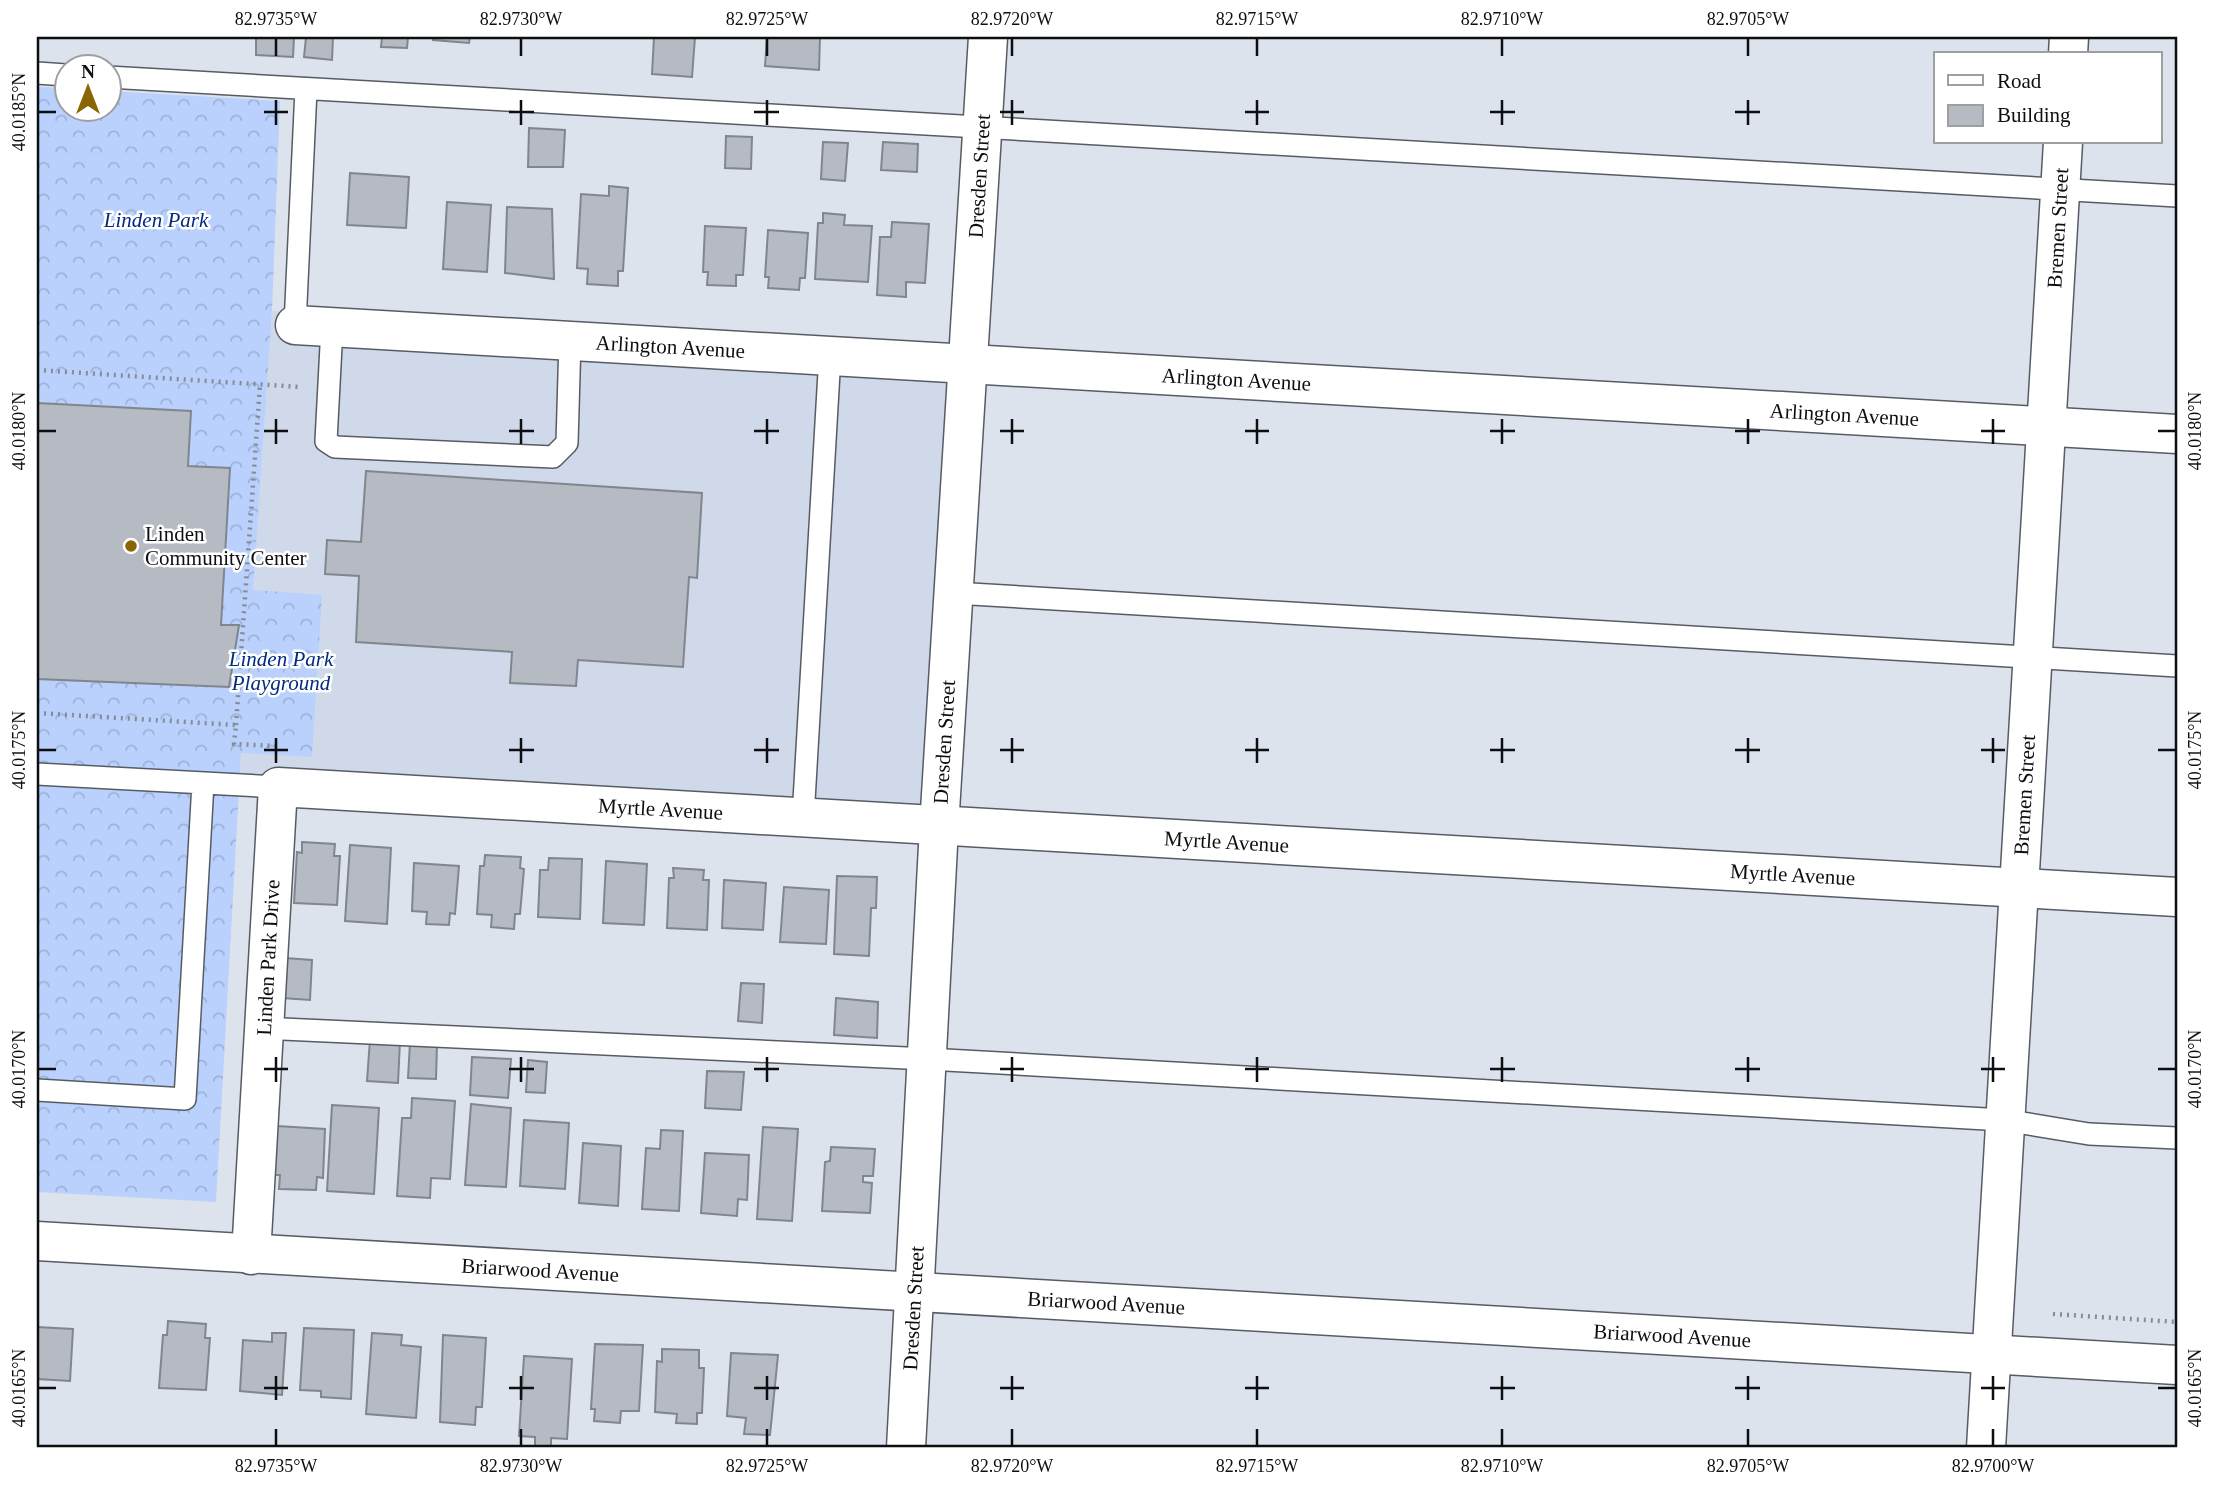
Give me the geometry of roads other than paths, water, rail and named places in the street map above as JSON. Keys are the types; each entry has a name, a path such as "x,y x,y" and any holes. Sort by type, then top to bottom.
{"street":[{"name":"Dresden Street","path":"906,1448 939,827 988,37"},
{"name":"Bremen Street","path":"1986,1448 2063,144"},
{"name":"Arlington Avenue","path":"313,326 2177,434"},
{"name":"Myrtle Avenue","path":"278,787 2177,897"},
{"name":"Linden Park Drive","path":"251,1255 261,1028 278,787"},
{"name":"Briarwood Avenue","path":"37,1241 251,1255 916,1289 2177,1365"}],"lane":[{"path":"122,78 2177,196"},
{"path":"306,89 313,326 329,389 326,442 335,447 553,457 567,443 570,340"},
{"path":"803,818 830,355"},
{"path":"954,593 2177,666"},
{"path":"37,774 278,787"},
{"path":"37,1090 185,1099 202,783"},
{"path":"261,1028 928,1059 2004,1120 2089,1134 2177,1138"}],"place":[{"name":"Linden Community Center","path":"131,546"}],"park label":[{"name":"Linden Park","path":"156,220"},
{"name":"Linden Park Playground","path":"281,671"}]}
